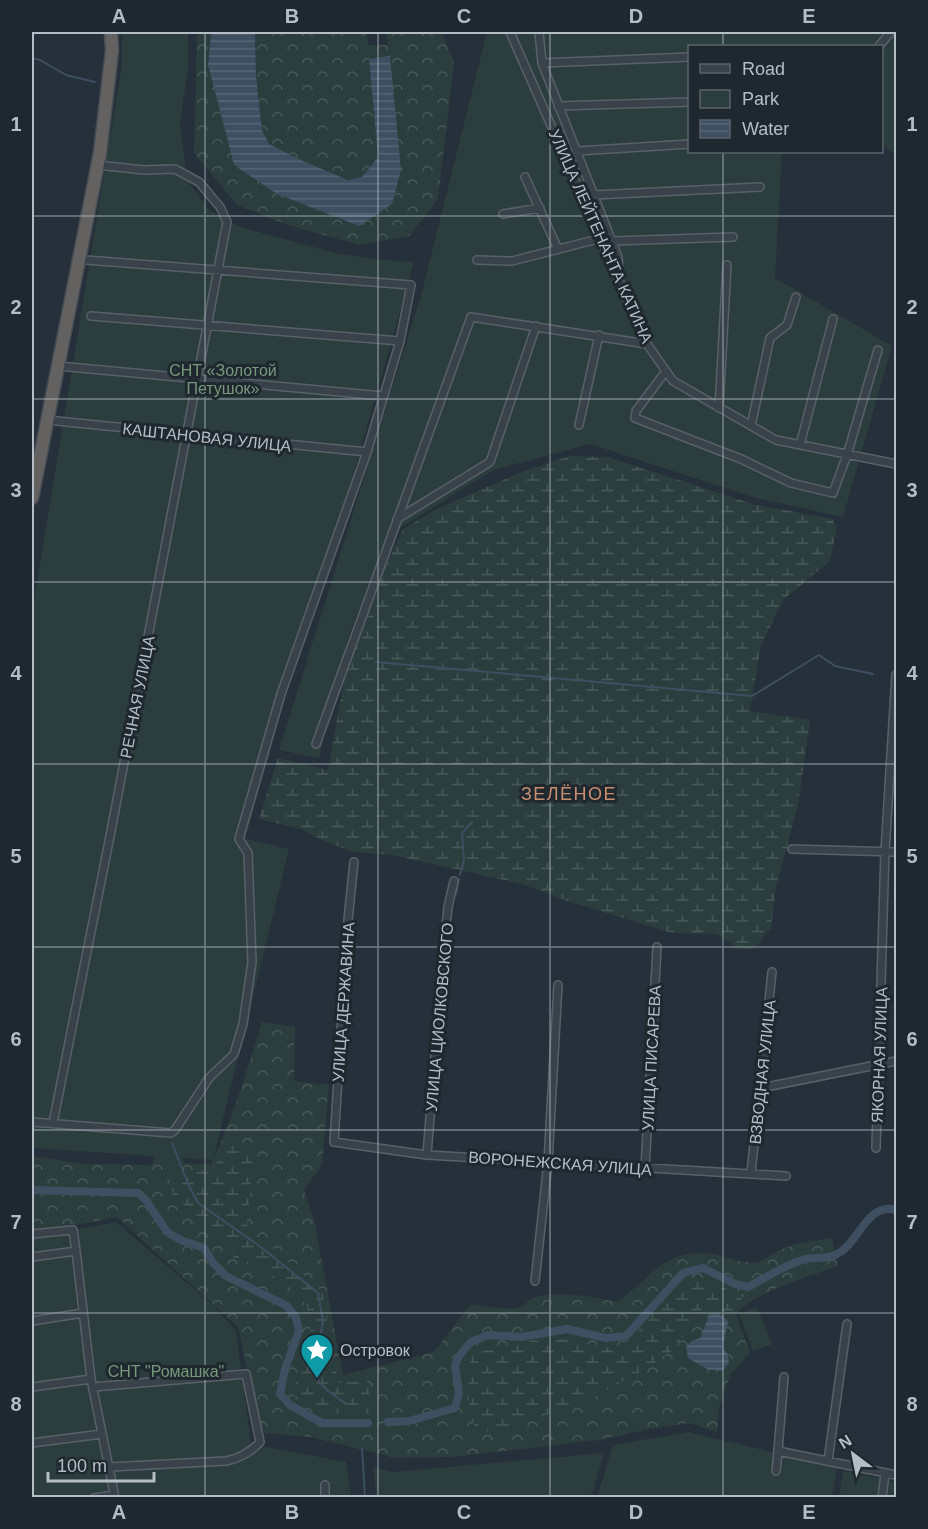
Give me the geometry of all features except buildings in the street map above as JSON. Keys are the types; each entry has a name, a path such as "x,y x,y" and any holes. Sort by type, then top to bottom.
{"highway":[{"path":"32,498 97,165 112,51 111,32"}],"street":[{"name":"УЛИЦА ЛЕЙТЕНАНТА КАТИНА","path":"510,32 647,344 673,381 776,440 897,465"},
{"path":"539,32 542,63 618,257 620,282"},
{"path":"880,45 891,32"},
{"path":"542,63 688,57"},
{"path":"558,106 688,102"},
{"path":"577,151 688,144"},
{"name":"РЕЧНАЯ УЛИЦА","path":"53,1123 227,222 220,207 200,182 175,169 144,170 97,165"},
{"path":"525,177 558,249"},
{"path":"594,195 760,188"},
{"path":"503,214 540,208"},
{"path":"612,241 733,237"},
{"path":"477,260 512,261 602,238"},
{"path":"32,1122 171,1133 209,1078 234,1054 243,1024 252,962 248,853 239,838 281,694 367,452 400,340 411,285 86,260"},
{"path":"719,408 727,265"},
{"path":"751,426 770,338 787,325 796,297"},
{"path":"91,316 400,340"},
{"path":"316,744 471,317 647,344"},
{"path":"800,445 833,319"},
{"path":"397,519 489,462 536,326"},
{"path":"579,425 599,335"},
{"path":"666,371 636,411 635,418 741,459 791,483 833,494 878,350"},
{"path":"57,366 383,396"},
{"name":"КАШТАНОВАЯ УЛИЦА","path":"47,420 367,452"},
{"name":"ЯКОРНАЯ УЛИЦА","path":"876,1148 885,851 897,675"},
{"path":"792,849 897,852"},
{"name":"УЛИЦА ДЕРЖАВИНА","path":"334,1142 348,920 354,862"},
{"name":"УЛИЦА ЦИОЛКОВСКОГО","path":"427,1155 443,955 448,907 454,880"},
{"name":"УЛИЦА ПИСАРЕВА","path":"645,1168 657,947"},
{"name":"ВЗВОДНАЯ УЛИЦА","path":"751,1173 772,972"},
{"path":"535,1281 548,1162 558,985"},
{"path":"761,1088 897,1061"},
{"name":"ВОРОНЕЖСКАЯ УЛИЦА","path":"334,1142 427,1155 786,1176"},
{"path":"32,1234 73,1230 92,1383 114,1496 94,1497"},
{"path":"32,1257 76,1251"},
{"path":"32,1321 83,1313"},
{"path":"828,1461 847,1324"},
{"path":"32,1387 246,1374 260,1442 253,1450 240,1458 225,1461 109,1467"},
{"path":"776,1471 784,1377"},
{"path":"32,1443 102,1434"},
{"path":"778,1451 897,1475"},
{"path":"882,1497 885,1473"},
{"path":"325,1485 325,1497"}],"green space":[{"name":"СНТ «Золотой Петушок»","path":"122,32 188,32 188,67 180,124 187,180 210,211 240,227 339,254 414,262 329,560 310,611 245,839 289,849 213,1160 32,1148 32,613 122,65"},
{"path":"197,32 211,32 208,65 234,165 392,204 389,56 369,59 378,157 362,177 348,180 269,144 262,131 256,76 255,32 367,32 368,45 388,45 387,32 442,32 454,63 438,199 409,236 360,245 288,225 237,205 194,153"},
{"path":"487,32 896,32 896,155 883,146 883,45 688,45 688,153 782,153 775,278 892,346 843,517 756,498 590,444 493,470 390,534 348,637 319,758 279,750 422,292"},
{"path":"570,456 608,457 753,504 832,519 837,527 830,561 783,600 761,646 750,711 810,720 798,805 776,887 771,928 754,949 739,949 717,934 672,933 568,901 522,884 393,855 353,852 301,829 259,819 278,758 328,770 344,681 354,645 372,596 403,529 439,508 519,473"},
{"path":"262,1022 295,1027 294,1081 329,1085 322,1164 304,1190 315,1224 343,1375 434,1352 470,1305 516,1308 533,1298 553,1295 575,1295 617,1302 659,1267 681,1256 695,1253 712,1254 752,1263 764,1260 788,1247 832,1238 838,1266 769,1292 755,1299 736,1314 750,1353 730,1375 719,1408 717,1432 689,1423 599,1440 452,1457 395,1458 311,1437 265,1433 260,1429 238,1327 117,1217 72,1226 32,1230 32,1156 82,1164 150,1165 153,1164 156,1137 175,1138 184,1163 211,1164 233,1112"},
{"path":"229,1144 254,1148 247,1226 322,1291 339,1383 367,1381 375,1414 334,1413 293,1395 301,1358 311,1334 307,1305 288,1285 263,1270 234,1259 231,1240 204,1225 173,1194 169,1179 214,1167"},
{"name":"СНТ \"Ромашка\"","path":"116,1222 214,1306 236,1331 251,1444 346,1462 351,1497 32,1498 32,1234 73,1230"},
{"path":"703,1278 736,1293 745,1294 733,1309 728,1321 718,1313 717,1303 703,1308 673,1350 642,1371 577,1406 479,1434 471,1418 467,1374 472,1355 516,1344 552,1339 604,1347 618,1346 638,1331 681,1286"},
{"path":"757,1307 772,1344 753,1351 739,1314"},
{"path":"688,1432 837,1468 832,1497 597,1498 613,1445"},
{"path":"604,1453 591,1497 377,1497 373,1467 393,1472"},
{"path":"843,1471 896,1482 896,1497 839,1498"}],"water":[{"path":"211,32 255,32 256,76 262,130 269,144 348,180 362,177 378,157 369,59 390,56 401,170 392,204 359,226 277,194 234,165 208,65"},
{"path":"718,1313 728,1321 723,1347 728,1355 729,1363 722,1371 707,1369 688,1358 686,1347 691,1341 700,1338 709,1316"}],"waterway":[{"path":"32,58 66,75 95,82"},
{"path":"376,662 752,696 819,655 835,666 873,674"},
{"path":"460,875 464,860 462,833 472,822"},
{"path":"456,894 459,879"},
{"path":"172,1143 198,1203 261,1247 318,1293 323,1323 315,1359 315,1377 327,1390 346,1404"},
{"path":"32,1190 138,1193 145,1199 167,1232 204,1248 213,1263 226,1276 287,1306 296,1318 299,1331 285,1369 280,1394 290,1405 322,1423 368,1423"},
{"path":"388,1422 409,1421 455,1408 459,1393 455,1366 459,1356 471,1342 488,1335 522,1337 567,1329 606,1338 626,1336 683,1273 703,1268 735,1284 748,1287 795,1263 837,1254 848,1245 872,1216 879,1211 896,1210"},
{"path":"362,1448 365,1498"}],"place":[{"name":"Островок","path":"317,1379"}],"district":[{"name":"ЗЕЛЁНОЕ","path":"569,794"}]}
